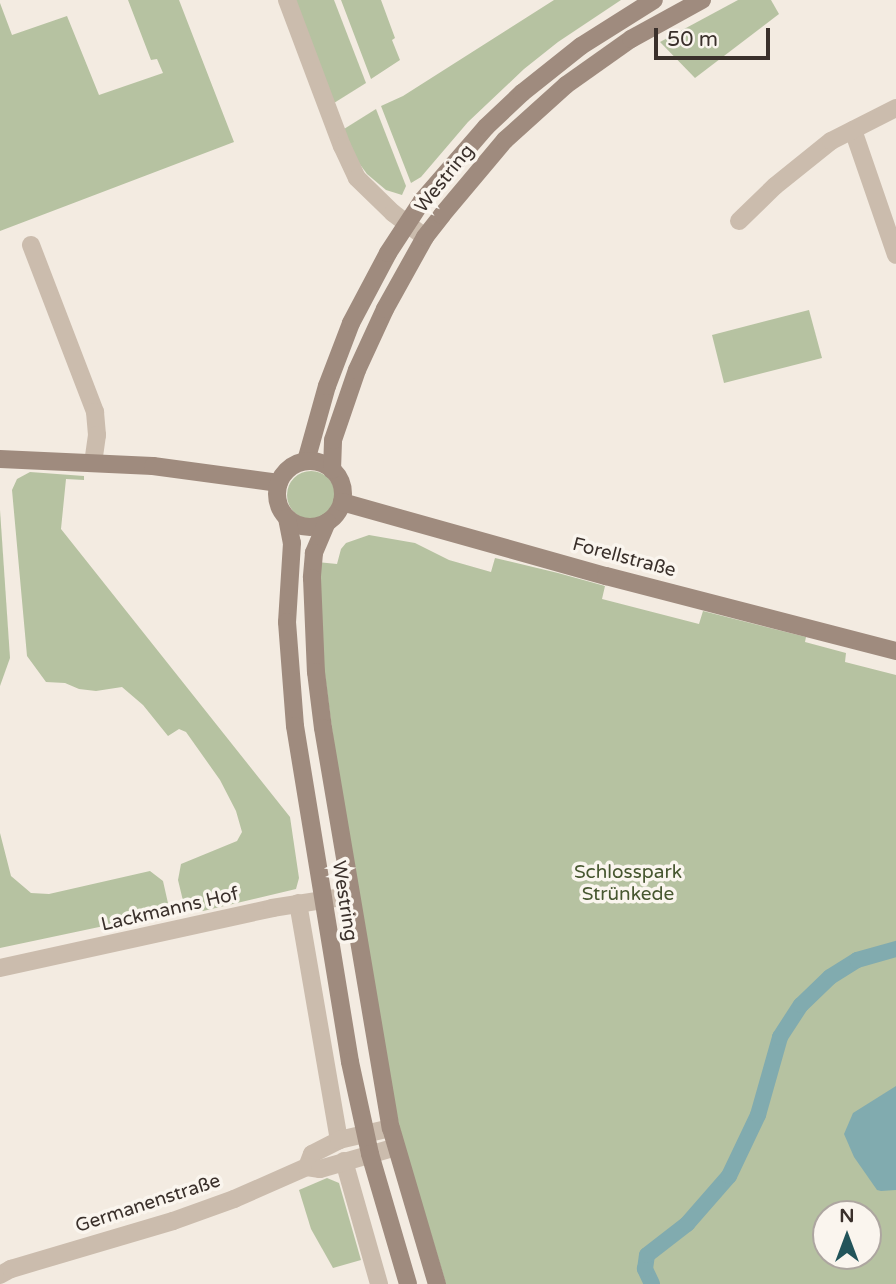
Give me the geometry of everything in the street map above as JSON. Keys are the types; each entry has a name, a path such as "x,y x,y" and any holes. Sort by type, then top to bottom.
{"main road":[{"name":"Westring","path":"306,461 327,386 351,323 407,224 463,153 522,93 581,46 654,0"},
{"name":"Westring","path":"332,470 333,440 357,370 385,309 425,237 481,166 538,108 622,45 702,0"},
{"path":"0,459 166,467 279,484"},
{"path":"306,461 332,470 341,484 342,502 327,522 306,527 287,518 278,502 279,484 289,469 306,461"},
{"name":"Forellstraße","path":"342,502 606,576 896,651"},
{"name":"Westring","path":"287,518 292,543 287,612 290,691 323,900 365,1134 408,1284"},
{"name":"Westring","path":"327,522 314,553 316,672 349,896 391,1128 437,1284"}],"street":[{"path":"287,0 342,146 357,178 425,237"},
{"path":"739,221 793,171 831,141 896,108"},
{"path":"853,130 896,255"},
{"path":"31,246 95,412 97,435 93,462"},
{"name":"Lackmanns Hof","path":"0,968 298,903 349,896"},
{"path":"298,903 339,1140"},
{"name":"Germanenstraße","path":"307,1167 312,1154 339,1140 391,1128"},
{"name":"Germanenstraße","path":"0,1275 11,1269 173,1221 234,1199 307,1167 320,1168 396,1147"},
{"path":"344,1161 379,1284"}],"green space":[{"path":"128,0 179,0 234,142 0,231 0,3 12,35 67,16 99,95 163,73 157,59 151,60"},
{"path":"294,0 334,0 366,83 334,103"},
{"path":"341,0 381,0 400,60 371,79"},
{"path":"554,0 621,0 558,42 524,69 468,122 421,177 411,183 381,106 403,96"},
{"path":"738,0 771,0 779,14 695,78 660,42"},
{"path":"376,109 406,186 402,195 386,190 367,174 356,159 344,129"},
{"path":"809,310 822,358 724,383 712,335"},
{"path":"311,471 328,478 335,495 328,512 311,519 294,512 287,495 294,478"},
{"path":"30,472 84,476 84,480 66,479 61,529 290,817 299,878 296,889 203,911 185,909 178,880 181,864 237,841 242,832 236,811 220,780 186,732 179,729 168,736 143,705 122,687 96,691 79,689 65,683 46,682 27,656 12,490 17,479"},
{"path":"0,510 10,658 0,686"},
{"name":"Schlosspark Strünkede","path":"369,535 415,543 449,560 491,572 495,558 605,586 602,599 699,624 703,611 806,637 805,642 846,653 845,662 896,675 896,1284 446,1284 402,1138 387,1070 336,760 324,668 317,562 337,564 341,549 346,543"},
{"path":"0,833 11,876 31,893 49,894 150,871 163,881 170,912 0,948"},
{"path":"327,1178 339,1183 361,1260 333,1268 311,1229 299,1190"}],"water":[{"path":"896,1086 896,1190 881,1191 877,1190 854,1157 844,1134 853,1113"}],"waterway":[{"path":"652,1284 645,1269 647,1255 687,1224 729,1176 758,1115 780,1037 801,1005 830,977 857,960 896,949"}]}
